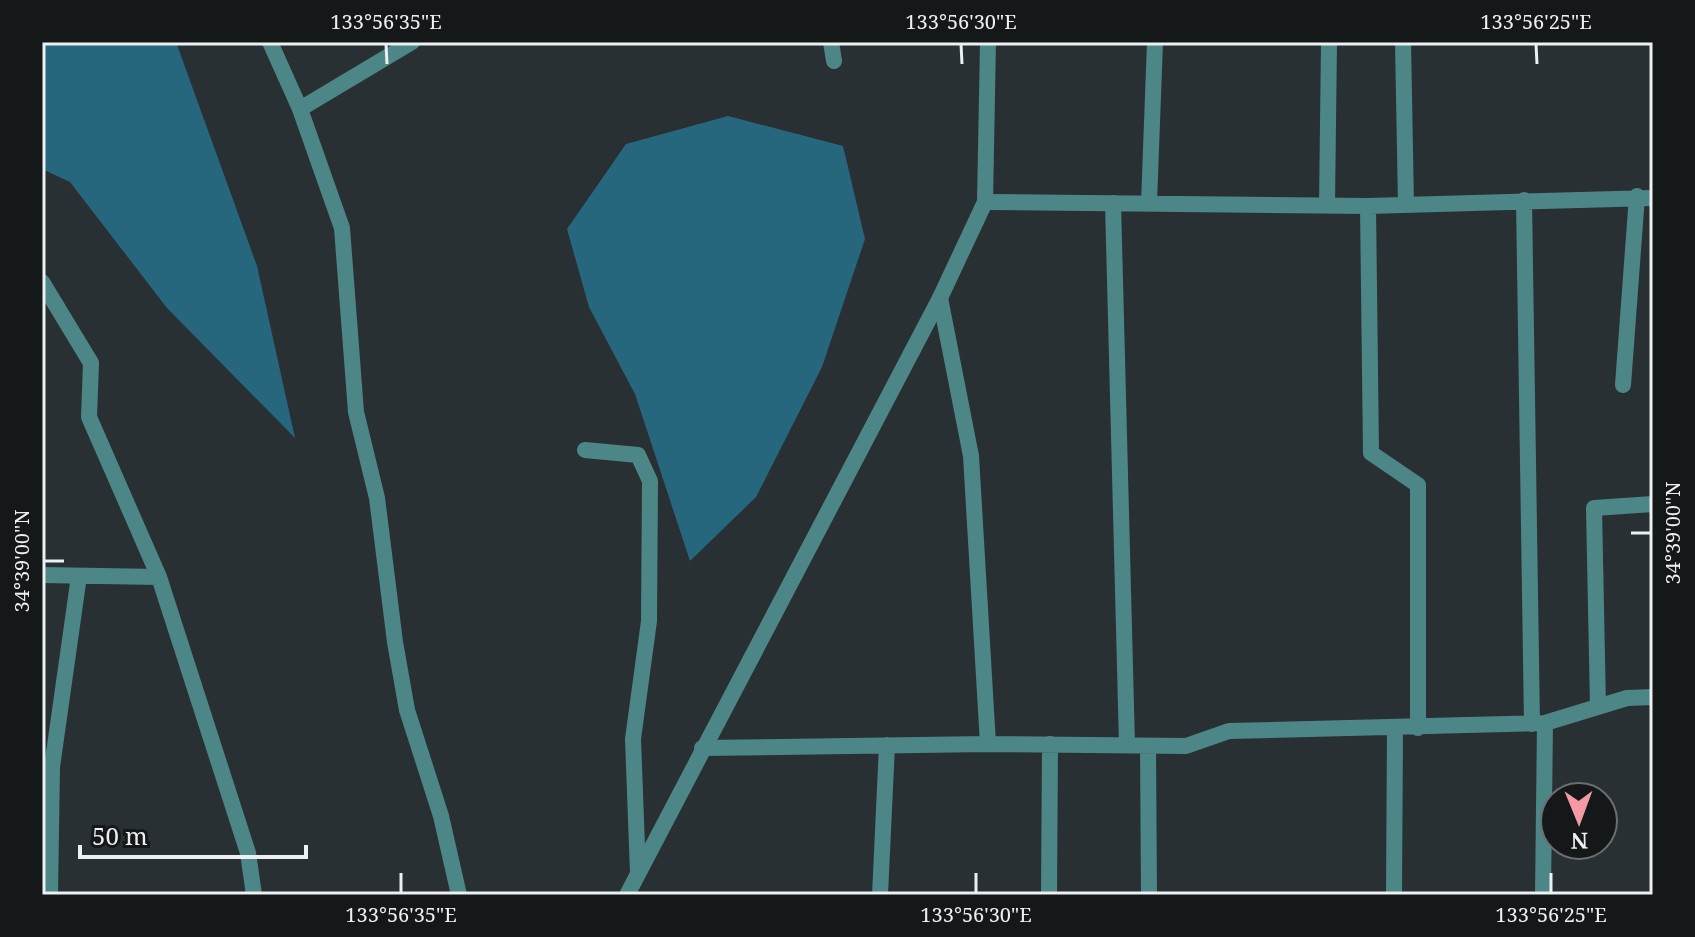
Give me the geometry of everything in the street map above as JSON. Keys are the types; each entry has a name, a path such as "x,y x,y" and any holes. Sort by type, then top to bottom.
{"street":[{"path":"270,42 300,109 342,228 356,412 377,498 395,642 407,710 441,816 459,895"},
{"path":"300,109 412,42"},
{"path":"831,42 834,61"},
{"path":"627,895 940,298 985,202 988,42"},
{"path":"1149,203 1155,42"},
{"path":"1327,205 1329,42"},
{"path":"1403,42 1406,205"},
{"path":"985,202 1368,206 1645,197 1623,385"},
{"path":"1524,200 1543,895"},
{"path":"1113,203 1127,745"},
{"path":"1368,206 1371,453 1418,485 1418,728"},
{"path":"42,282 91,363 89,417 159,577 248,853 254,895"},
{"path":"940,298 971,456 988,744"},
{"path":"585,450 638,455 650,481 649,621 633,739 638,873"},
{"path":"1598,707 1594,508 1653,504"},
{"path":"42,575 159,577"},
{"path":"50,895 52,767 79,576"},
{"path":"702,748 988,744 1186,746 1229,731 1539,724 1627,698 1653,697"},
{"path":"1394,895 1395,729"},
{"path":"1049,895 1050,744"},
{"path":"880,895 887,745"},
{"path":"1148,746 1149,895"}],"shaded area":[{"path":"42,42 176,42 257,266 295,438 167,308 70,182 42,169"},
{"path":"728,116 843,146 865,239 822,367 756,497 690,561 635,394 589,307 567,229 626,144"}]}
